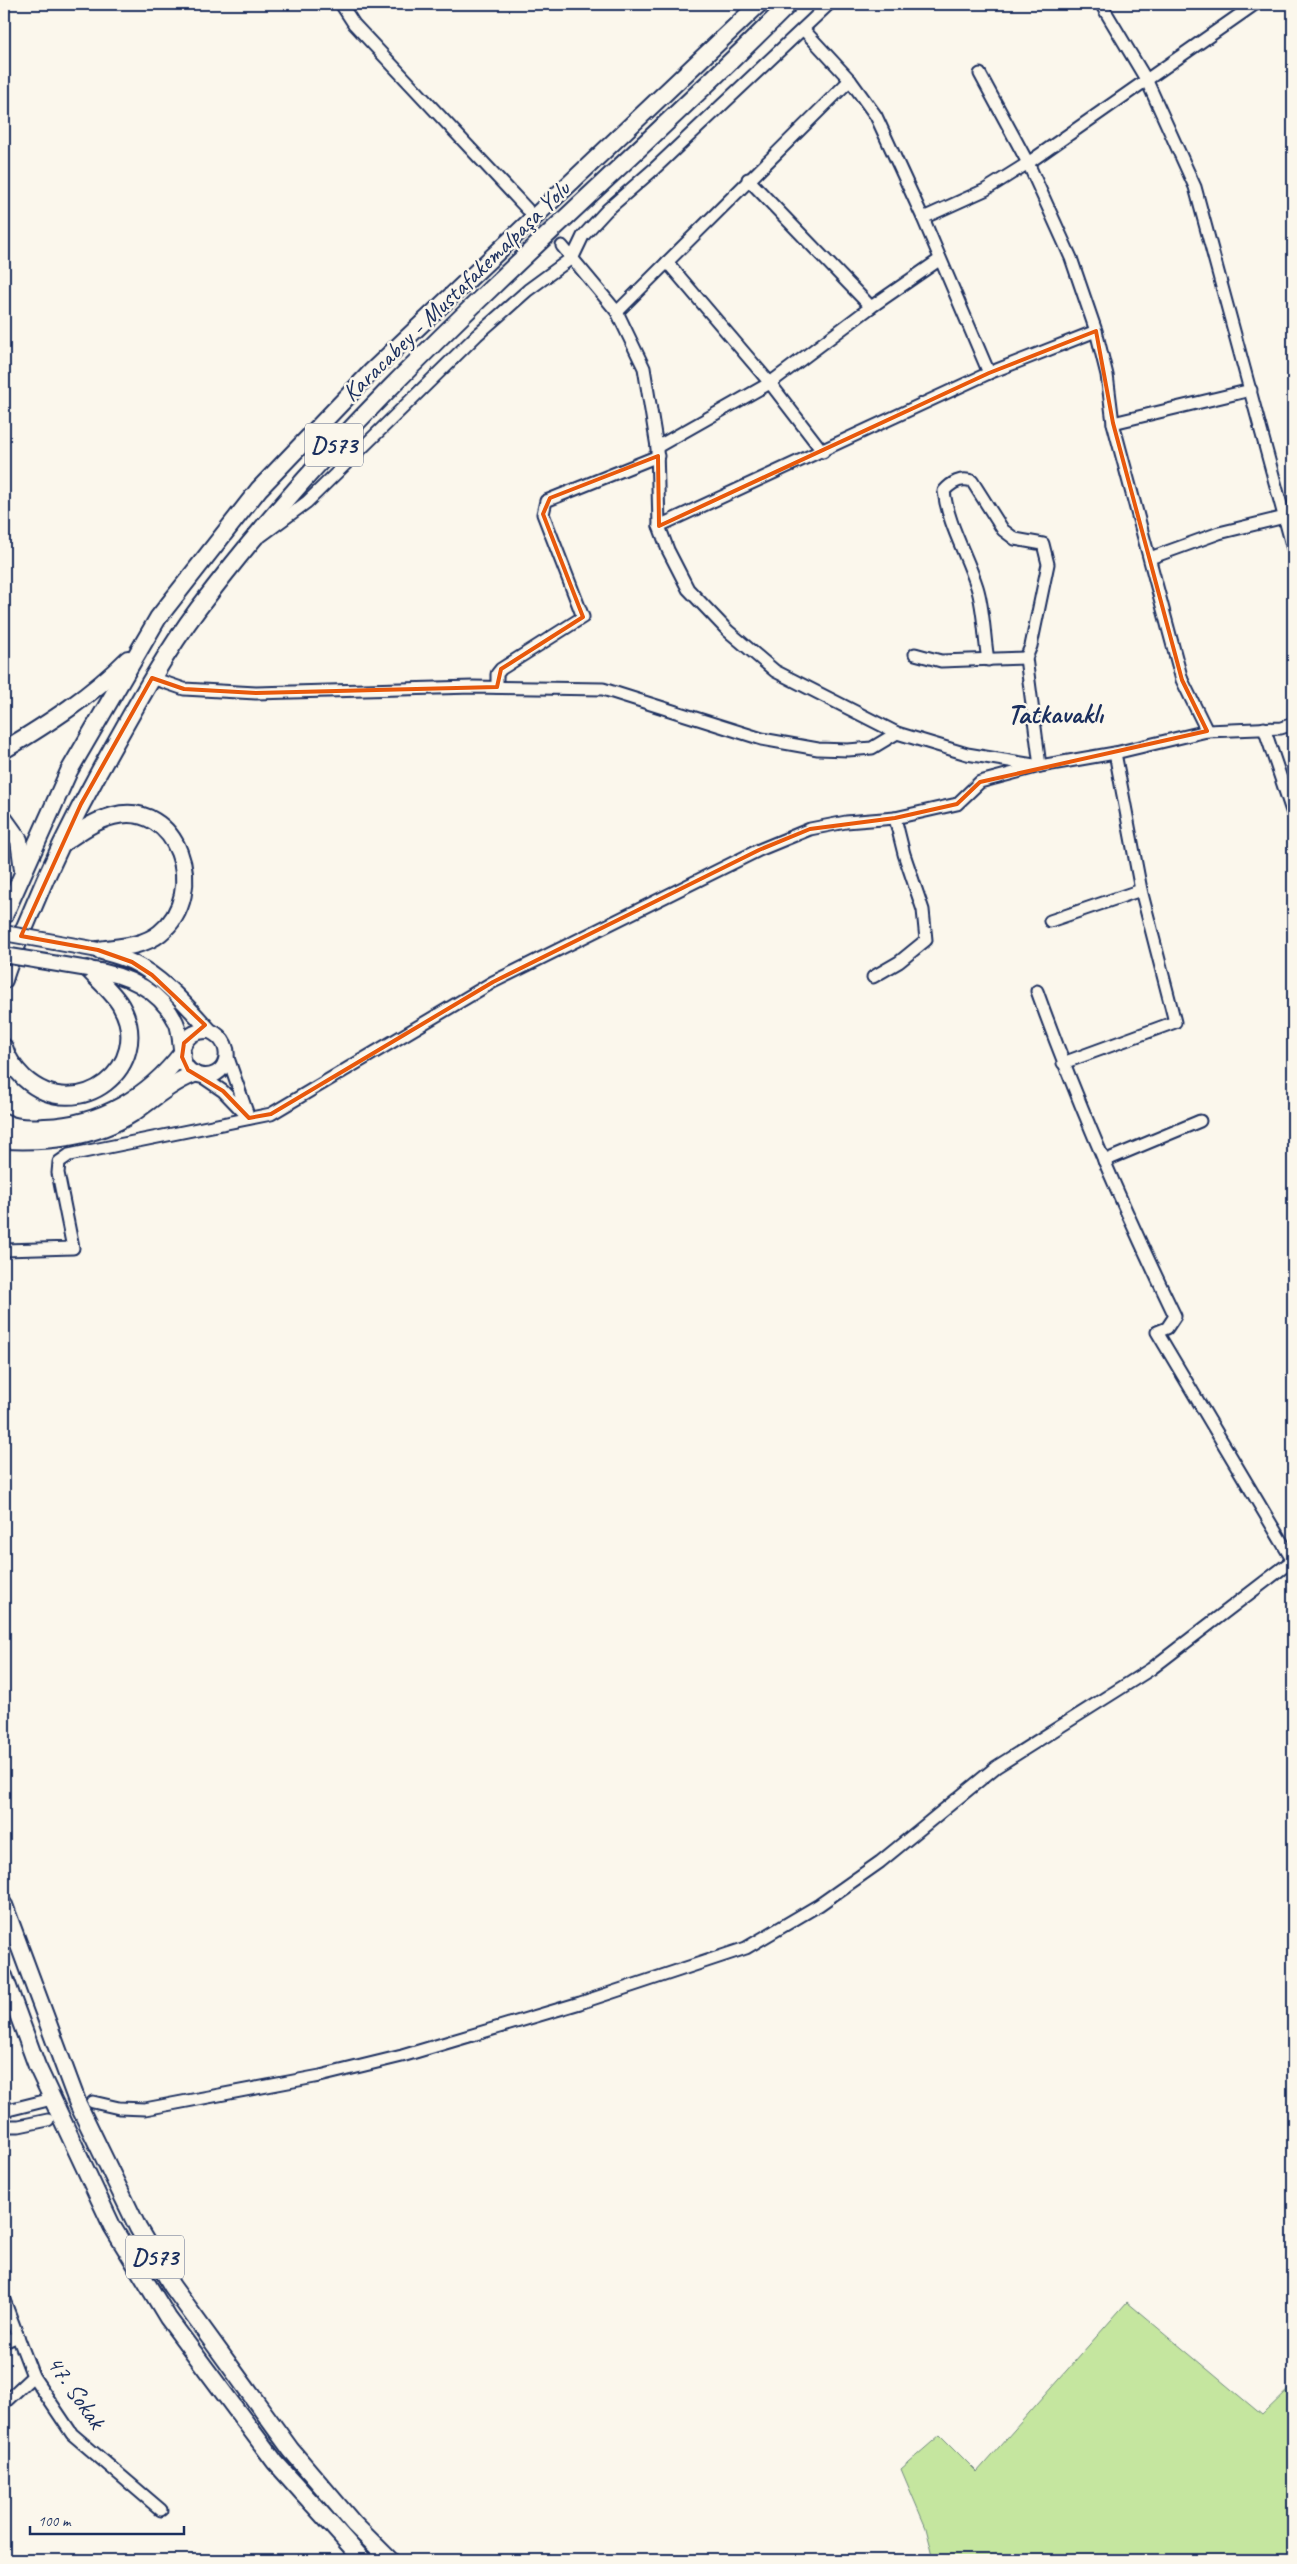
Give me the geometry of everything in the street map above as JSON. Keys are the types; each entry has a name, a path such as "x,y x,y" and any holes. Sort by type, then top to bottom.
{"highway":[{"name":"Karacabey - Mustafakemalpaşa Yolu","path":"4,916 69,771 158,618 260,489 372,371 759,4"},
{"name":"Karacabey - Mustafakemalpaşa Yolu","path":"4,980 61,844 152,678 196,612 249,544 326,454 399,377 732,61 789,4"},
{"path":"4,750 63,714 102,685 142,645"},
{"path":"61,844 90,824 115,815 136,814 153,820 177,846 180,854 184,880 183,899 174,918 159,934 138,944 98,950"},
{"path":"4,819 18,840 23,870"},
{"path":"4,1046 6,1055 18,1072 34,1087 54,1096 76,1097 97,1090 114,1076 125,1059 129,1041 127,1021 121,1006 88,970"},
{"path":"4,1122 31,1128 63,1126 90,1121 120,1108 143,1092 160,1077 182,1051"},
{"path":"4,1140 55,1140 84,1135 131,1114 177,1081 198,1075"},
{"name":"D573","path":"4,1905 78,2104 143,2237 172,2286 291,2450 354,2524 390,2560"},
{"name":"D573","path":"4,1976 15,2010 52,2099 112,2226 168,2318 275,2462 363,2560"}],"main road":[{"path":"4,933 98,950 132,962 170,990 210,1031 223,1040 228,1055 221,1069 215,1074 198,1075 184,1064 176,1023 157,997 137,981 112,972 88,970 4,955"},
{"path":"182,1051 188,1037 195,1032 210,1031"}],"street":[{"path":"341,4 354,24 527,209"},
{"path":"249,544 307,502 477,335 528,290 572,257 583,236 607,210 654,169 829,4"},
{"path":"1101,4 1147,81 1195,187 1251,390 1289,516 1293,549"},
{"path":"923,218 985,190 1028,163 1147,81 1252,5"},
{"path":"803,30 850,80 876,116 923,218 989,373"},
{"path":"980,74 1028,163 1071,258 1096,331 1107,376 1113,422 1182,680 1207,731"},
{"path":"618,312 748,179 850,80"},
{"path":"748,179 872,307"},
{"path":"562,246 618,312 644,368 658,452 660,526 668,550 688,589 728,631 775,671 897,733 967,754 1040,766"},
{"path":"497,687 497,674 501,669 582,617 542,514 546,501 658,452 770,383 872,307 940,260"},
{"path":"667,262 770,383 823,452"},
{"path":"660,526 823,452 989,373 1096,331"},
{"path":"1113,422 1251,390"},
{"path":"988,660 977,588 965,561 944,491 950,484 965,478 972,480 1003,530 1015,539 1043,544 1048,564 1031,646 1026,658 1040,766"},
{"path":"1150,558 1219,534 1289,516"},
{"path":"915,654 941,661 1026,658"},
{"path":"152,678 184,689 256,693 497,687 603,689 762,739 818,749 848,750 872,748 897,733"},
{"path":"4,1250 73,1248 58,1173 59,1162 70,1155 271,1114 493,982 760,850 810,830 846,822 895,818 957,804 980,782 1040,766 1115,753 1207,731 1264,728 1293,724"},
{"path":"1264,728 1293,814"},
{"path":"1063,1063 1175,1022 1141,890 1115,753"},
{"path":"873,977 899,962 926,940 923,910 904,854 895,818"},
{"path":"1050,921 1141,890"},
{"path":"93,2102 119,2108 145,2108 320,2076 402,2056 580,2003 746,1948 819,1905 880,1862 996,1767 1151,1669 1293,1561 1157,1332 1167,1328 1175,1316 1104,1162 1063,1063 1037,991"},
{"path":"228,1055 249,1118"},
{"path":"198,1075 223,1092 249,1118"},
{"path":"1104,1162 1200,1121"},
{"path":"4,2111 52,2099"},
{"path":"4,2126 19,2126 48,2120"},
{"name":"47. Sokak","path":"4,2300 33,2376 72,2434 160,2510"},
{"path":"4,2342 18,2336"},
{"path":"4,2403 33,2376"}],"highlighted area":[{"path":"1096,331 1113,423 1182,680 1207,731 980,782 957,804 895,818 810,829 759,850 493,982 271,1114 249,1118 223,1091 188,1070 182,1057 184,1043 205,1025 152,975 132,962 98,950 21,936 81,804 152,678 184,689 256,693 497,687 501,669 583,617 543,514 550,498 658,456 659,526 989,373"}],"green space":[{"path":"1127,2302 1262,2415 1293,2385 1293,2560 934,2560 926,2528 901,2469 940,2435 977,2472"}],"tunnel":[{"path":"530,212 562,246"}],"district":[{"name":"Tatkavaklı","path":"1055,713"}]}
